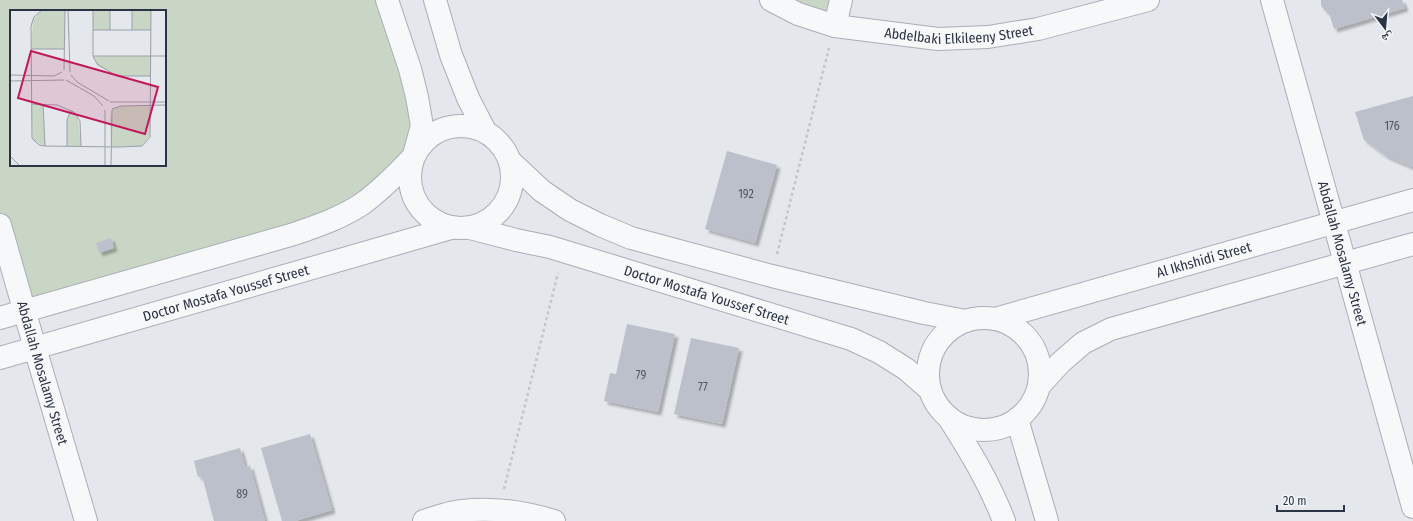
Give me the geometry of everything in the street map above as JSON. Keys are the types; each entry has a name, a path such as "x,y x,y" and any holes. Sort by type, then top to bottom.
{"street":[{"path":"0,318 294,234 328,222 361,205 389,183 414,155 428,136 446,127 466,125 485,131 496,138 505,149 510,161 512,183 505,204 490,219 460,228 434,221 420,210 411,194 408,176 414,155 422,126 410,69 387,0"},
{"path":"435,0 451,55 468,98 485,131"},
{"name":"Abdelbaki Elkileeny Street","path":"771,0 798,14 835,26 938,39 988,37 1038,29 1136,2"},
{"path":"835,26 841,0"},
{"name":"Abdallah Mosalamy Street","path":"1272,0 1413,507"},
{"path":"510,161 542,191 570,210 631,238 772,276 924,313 966,321"},
{"name":"Al Ikhshidi Street","path":"995,319 1413,200"},
{"name":"Abdallah Mosalamy Street","path":"0,224 86,521"},
{"name":"Doctor Mostafa Youssef Street","path":"0,358 460,228 564,251 851,338 879,352 899,365 930,390"},
{"path":"949,418 966,427 984,430 1001,427 1018,419 1031,404 1039,386 1060,362 1083,343 1111,329 1413,244"},
{"path":"1004,521 974,457 949,418 937,406 930,390 928,369 934,348 947,331 966,321 980,318 995,319 1016,327 1031,343 1039,364 1039,386"},
{"path":"1018,419 1047,521"},
{"path":"424,521 462,511 499,509 538,516 554,521"}],"path":[{"path":"772,276 835,26"},
{"path":"499,509 564,251"}],"green space":[{"path":"0,0 387,0 410,69 412,158 361,205 24,311 0,222"},
{"path":"784,0 836,0 835,26"}],"building":[{"path":"1321,0 1402,0 1405,8 1334,29 1329,13 1324,10 1321,5"},
{"path":"1413,96 1412,167 1386,156 1364,140 1355,112"},
{"path":"727,151 777,165 755,243 705,229"},
{"path":"111,238 114,248 99,253 96,243"},
{"path":"627,324 675,334 658,412 604,401 610,373 616,374"},
{"path":"691,338 739,348 722,424 674,414"},
{"path":"310,434 332,510 295,521 282,521 261,448"},
{"path":"240,448 245,467 250,466 265,521 214,521 202,476 198,477 194,461"}]}
